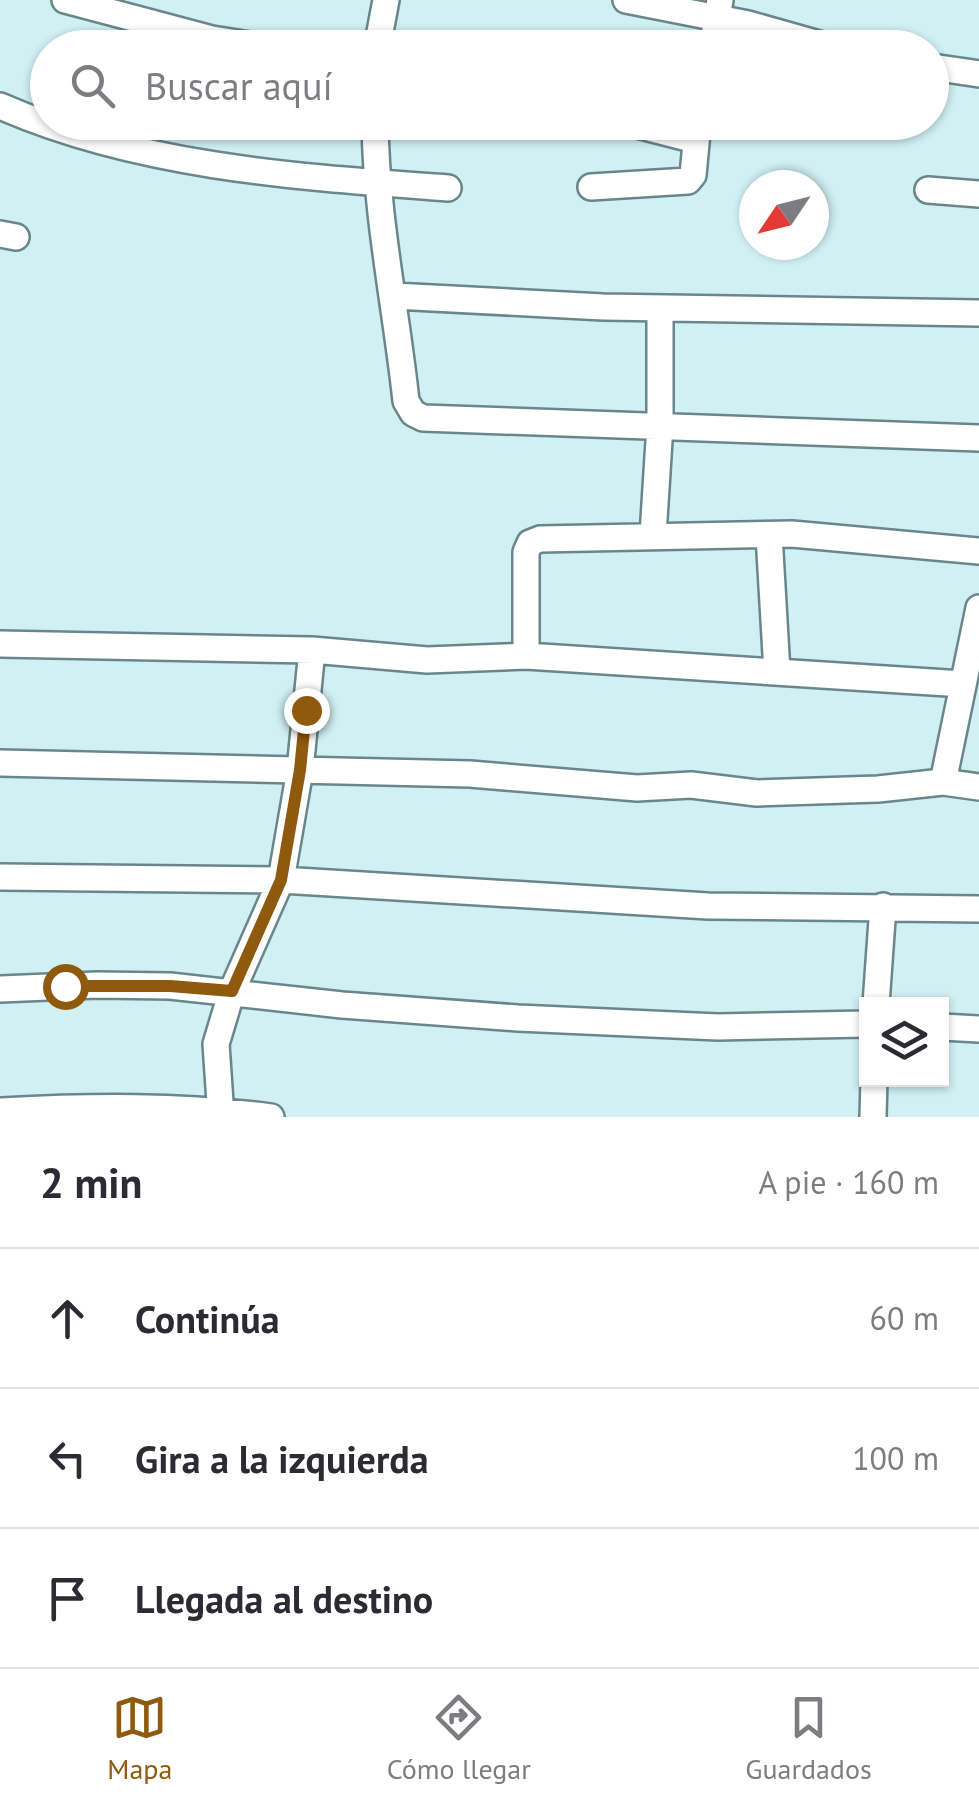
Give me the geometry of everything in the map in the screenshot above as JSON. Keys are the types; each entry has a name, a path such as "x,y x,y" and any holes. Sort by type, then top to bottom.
{"street":[{"path":"66,0 178,30"},
{"path":"380,30 386,0"},
{"path":"626,0 718,9 780,30"},
{"path":"949,70 979,74"},
{"path":"0,106 30,119"},
{"path":"103,140 208,163 448,188"},
{"path":"375,140 376,182 406,401 413,413 423,418 979,438"},
{"path":"590,187 688,181 693,175 696,140"},
{"path":"928,190 979,194"},
{"path":"394,296 660,308 979,313"},
{"path":"653,535 660,426 660,308"},
{"path":"526,656 526,552 530,543 540,538 792,534 979,551"},
{"path":"769,535 776,672"},
{"path":"943,782 970,669 979,608"},
{"path":"0,644 312,650 428,660 526,656 776,672 970,669"},
{"path":"221,1114 216,1044 232,991 281,880 300,770 312,650"},
{"path":"0,763 470,774 757,793 878,789 943,782 979,787"},
{"path":"0,877 281,880 708,906 979,909"},
{"path":"876,997 883,906"},
{"path":"0,990 97,985 232,991 536,1019 718,1027 859,1024"},
{"path":"949,1027 979,1029"},
{"path":"873,1117 874,1087"},
{"path":"0,1112 137,1107 271,1117"}],"route":[{"path":"65,986 170,986 232,991 281,880 306,710"}]}
